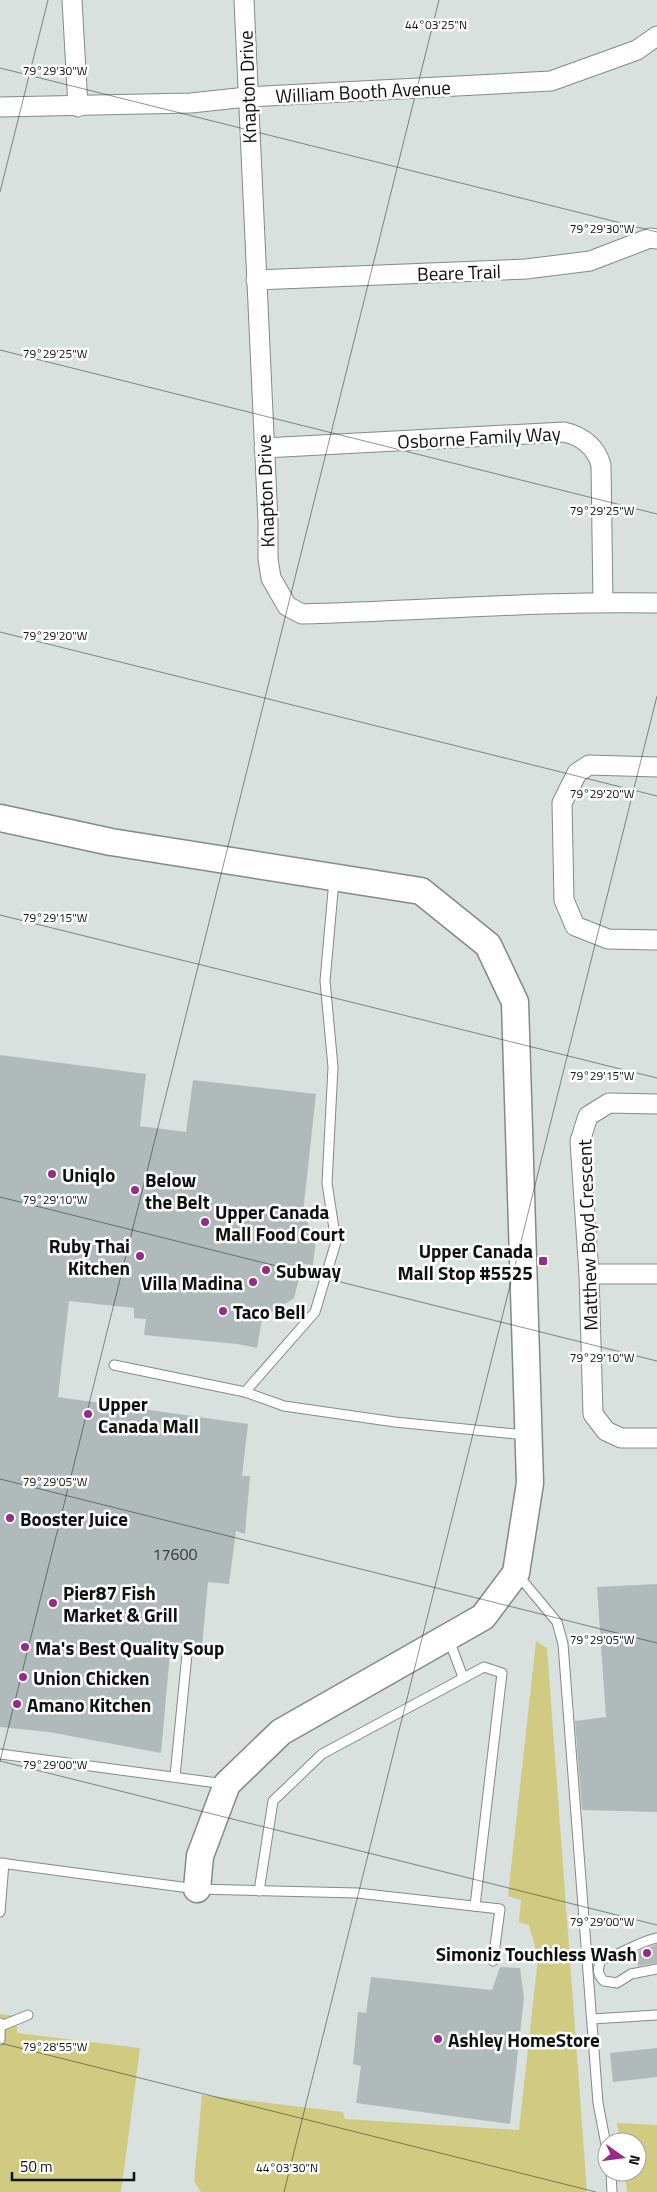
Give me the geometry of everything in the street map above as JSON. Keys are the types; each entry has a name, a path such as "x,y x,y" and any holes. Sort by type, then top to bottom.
{"street":[{"path":"72,0 78,106"},
{"name":"Knapton Drive","path":"244,0 268,522 268,559 271,578 287,606 302,614 450,606 603,602 657,603"},
{"name":"William Booth Avenue","path":"0,107 191,103 247,97 551,81 637,50 657,36"},
{"name":"Beare Trail","path":"256,280 526,269 590,261 650,238 657,239"},
{"name":"Osborne Family Way","path":"264,448 564,432 575,434 594,449 598,454 601,465 603,602"},
{"path":"657,767 589,765 577,773 562,803 564,900 575,926 608,940 657,940"},
{"path":"0,818 111,842 421,891 488,945 515,1002 530,1483 516,1573 484,1617 281,1732 227,1784 200,1856 197,1889"},
{"name":"Matthew Boyd Crescent","path":"657,1104 609,1103 588,1116 580,1141 589,1274 593,1414 606,1431 621,1438 657,1438"},
{"path":"589,1274 657,1274"}],"lane":[{"path":"246,1392 315,1312 336,1242 327,1183 333,1067 325,981 334,878"},
{"path":"114,1365 246,1392 284,1406 395,1422 529,1435"},
{"path":"516,1573 557,1622 563,1644 598,2102 604,2132"},
{"path":"448,1637 463,1677"},
{"path":"175,1776 186,1654"},
{"path":"259,1891 273,1802 322,1754 484,1667 502,1673 475,1906"},
{"path":"0,1754 227,1784"},
{"path":"0,1912 2,1863 197,1889 358,1893 500,1909 494,1961"},
{"path":"657,1938 647,1940 611,1957 602,1959 598,1965 598,1972 604,1981 617,1983 631,1974 657,1969"},
{"path":"0,2040 1,2024 28,2015"},
{"path":"592,2019 657,2015"}],"shaded area":[{"path":"536,1641 547,1648 587,2192 201,2192 194,2181 202,2095 343,2112 345,2119 519,2130 538,1958 529,1925 519,1922 521,1900 508,1896"},
{"path":"0,2014 17,2016 17,2033 140,2048 121,2192 0,2192"},
{"path":"617,2123 657,2125 657,2192 627,2192 626,2182 647,2182 647,2132 618,2132"}],"building":[{"name":"Upper Canada Mall","path":"0,1055 146,1074 140,1126 186,1132 193,1080 316,1094 304,1204 309,1228 317,1230 313,1265 303,1264 294,1298 262,1319 257,1348 237,1344 144,1335 146,1319 134,1318 134,1308 69,1301 58,1397 248,1424 242,1476 250,1476 245,1534 236,1531 229,1584 208,1582 202,1646 171,1642 161,1753 49,1732 0,1727"},
{"path":"657,1584 657,1812 582,1810 575,1721 606,1717 597,1587"},
{"name":"Simoniz Touchless Wash","path":"657,1944 657,1963 638,1966 637,1952"},
{"name":"Ashley HomeStore","path":"500,1967 520,1968 524,1998 510,2124 356,2103 361,2066 353,2064 358,2012 366,2013 371,1977 492,1990"},
{"path":"657,2048 657,2077 613,2082 610,2053"}],"place":[{"name":"Uniqlo","path":"52,1174"},
{"name":"Below the Belt","path":"135,1190"},
{"name":"Upper Canada Mall Food Court","path":"205,1222"},
{"name":"Ruby Thai Kitchen","path":"140,1256"},
{"name":"Upper Canada Mall Stop #5525","path":"543,1261"},
{"name":"Subway","path":"266,1270"},
{"name":"Villa Madina","path":"253,1282"},
{"name":"Taco Bell","path":"223,1311"},
{"name":"Upper Canada Mall","path":"88,1414"},
{"name":"Booster Juice","path":"10,1518"},
{"name":"Pier87 Fish Market & Grill","path":"53,1603"},
{"name":"Ma's Best Quality Soup","path":"25,1647"},
{"name":"Union Chicken","path":"23,1677"},
{"name":"Amano Kitchen","path":"17,1704"},
{"name":"Simoniz Touchless Wash","path":"647,1953"},
{"name":"Ashley HomeStore","path":"438,2039"}]}
